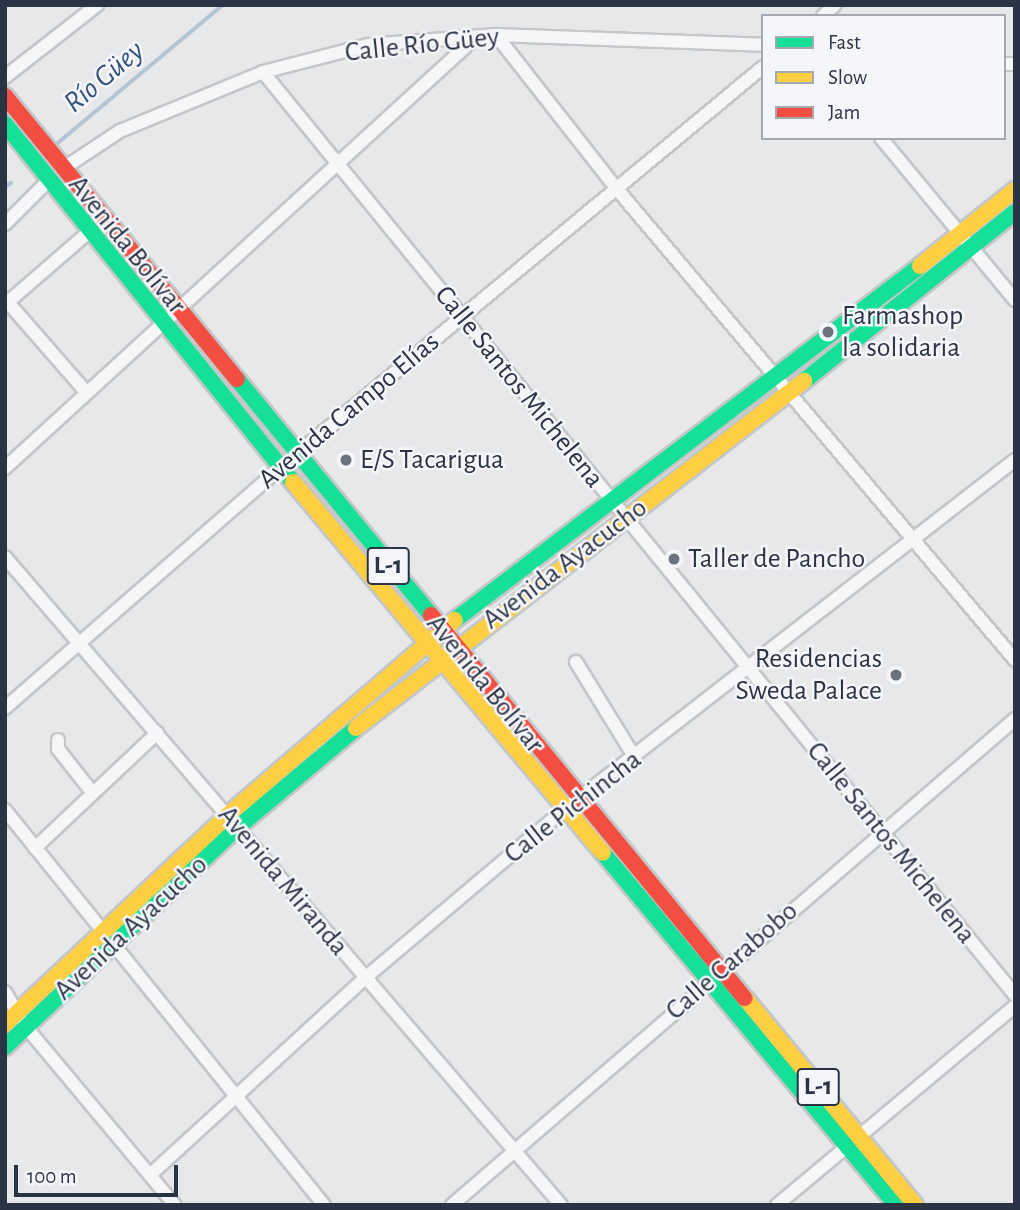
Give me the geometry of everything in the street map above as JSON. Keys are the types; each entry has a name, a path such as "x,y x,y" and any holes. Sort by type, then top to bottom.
{"street":[{"path":"5,76 97,5"},
{"path":"496,35 616,188 1015,660"},
{"name":"Calle Río Güey","path":"61,164 120,131 263,72 368,45 496,35 761,45"},
{"path":"5,468 163,320 477,37"},
{"name":"Avenida Campo Elías","path":"5,708 78,640 281,467 761,68"},
{"name":"Calle Santos Michelena","path":"263,72 1015,995"},
{"name":"Avenida Bolívar","path":"5,96 454,647 573,805"},
{"name":"Avenida Bolívar","path":"5,124 281,467 440,659 573,805 854,1142 915,1205"},
{"path":"883,140 1015,300"},
{"path":"5,224 47,175"},
{"name":"Avenida Ayacucho","path":"5,1024 106,939 440,630 614,505 778,380 957,233 1015,190"},
{"name":"Avenida Ayacucho","path":"233,821 454,647 790,393 968,246 1015,212"},
{"path":"86,392 6,301 91,230"},
{"name":"Calle Pichincha","path":"150,1175 365,978 573,805 915,542 1015,460"},
{"name":"Avenida Miranda","path":"5,558 561,1205"},
{"path":"576,662 635,758"},
{"name":"Calle Carabobo","path":"452,1205 881,831 1015,719"},
{"path":"35,848 157,733"},
{"path":"58,740 58,749 92,792"},
{"path":"5,810 106,939 324,1205"},
{"name":"Avenida Ayacucho","path":"5,1047 106,939"},
{"path":"5,992 20,1010 26,1027 175,1205"},
{"path":"777,1205 1015,1006"},
{"name":"Avenida Bolívar","path":"854,1142 896,1205"}],"waterway":[{"name":"Río Güey","path":"53,147 223,5"},
{"name":"Río Güey","path":"5,187 11,183"}],"traffic: fast":[{"path":"5,124 293,482"},
{"path":"804,381 1015,212"},
{"path":"455,620 920,266"},
{"path":"237,379 431,615"},
{"path":"5,1047 238,827 356,728"},
{"path":"603,853 896,1205"}],"traffic: slow":[{"path":"920,266 1015,190"},
{"path":"356,728 804,381"},
{"path":"293,482 603,853"},
{"path":"5,1024 228,815 455,620"},
{"path":"745,998 915,1205"}],"traffic: jam":[{"path":"5,96 237,379"},
{"path":"431,615 745,998"}],"place":[{"name":"Farmashop la solidaria","path":"828,332"},
{"name":"E/S Tacarigua","path":"346,460"},
{"name":"Taller de Pancho","path":"674,559"},
{"name":"Residencias Sweda Palace","path":"896,675"}]}
